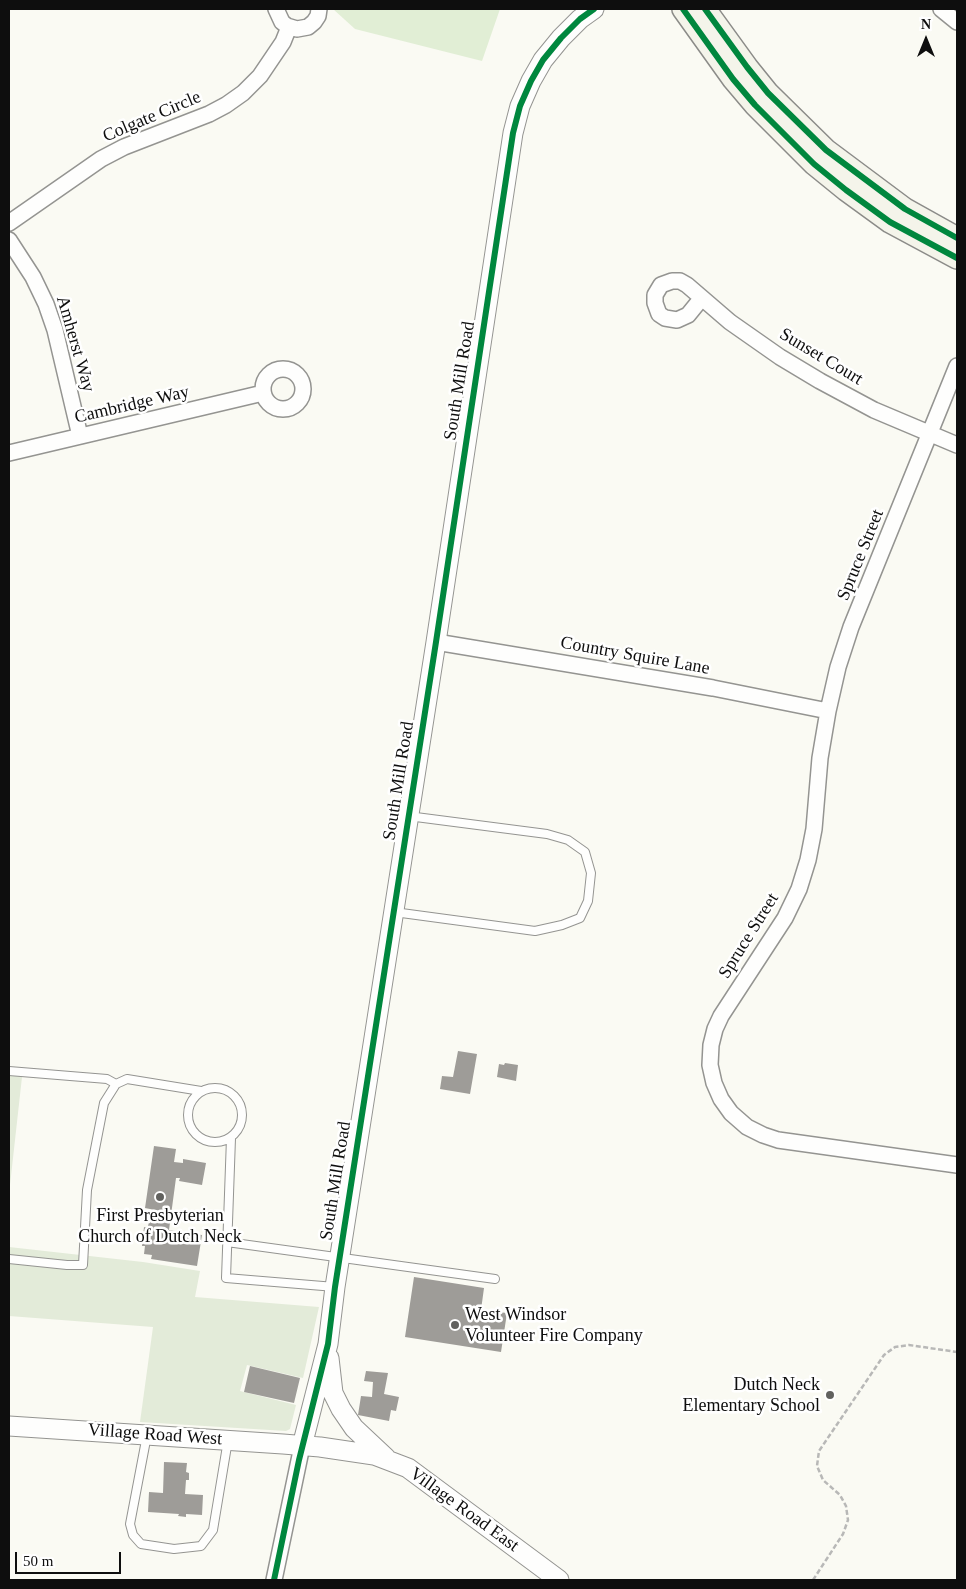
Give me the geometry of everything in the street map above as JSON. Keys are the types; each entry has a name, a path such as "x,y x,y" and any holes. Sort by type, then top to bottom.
{"main road":[{"path":"683,9 733,79 755,105 814,164 890,222 957,258"},
{"path":"705,9 747,68 768,93 826,150 905,209 957,238"}],"street":[{"path":"276,9 282,22 289,27 297,29 308,27 314,22 318,16 319,9"},
{"name":"South Mill Road","path":"274,1580 302,1446 328,1344 335,1287 513,133 520,106 531,81 544,60 560,38 594,9"},
{"path":"942,9 957,22"},
{"name":"Colgate Circle","path":"9,222 101,160 124,147 209,114 243,93 260,76 284,42 289,27"},
{"name":"Amherst Way","path":"9,240 33,277 46,304 55,330 80,436"},
{"name":"Sunset Court","path":"702,299 744,332 780,357 820,381 874,410 930,434"},
{"name":"Spruce Street","path":"957,366 851,628 838,667 820,758 814,829 808,860 799,889 785,918 714,1029 710,1065 714,1083 721,1099 731,1113 747,1127 762,1135 778,1140 957,1165"},
{"name":"Cambridge Way","path":"9,453 263,392"},
{"path":"930,434 957,445"},
{"name":"Country Squire Lane","path":"436,642 713,688 828,711"},
{"path":"328,1344 330,1374 334,1393 341,1409 354,1428 388,1460"},
{"name":"Village Road West","path":"9,1426 302,1446"},
{"name":"Village Road East","path":"302,1446 358,1452 388,1460 408,1468 559,1580"}],"lane":[{"path":"394,912 536,932 580,918 588,901 592,872 585,852 568,840 547,834 408,816"},
{"path":"9,1071 107,1079 116,1084"},
{"path":"9,1259 83,1265 87,1190 104,1103 116,1084 127,1079 201,1091"},
{"path":"219,1088 228,1091 241,1104 242,1123 238,1132 231,1138 214,1143 205,1141 191,1130 187,1113 194,1097 201,1091 219,1088"},
{"path":"231,1138 226,1278 335,1287"},
{"path":"227,1242 494,1279"},
{"path":"147,1435 130,1524 133,1535 141,1544 174,1549 201,1546 213,1530 228,1440"}],"path":[{"path":"814,1580 843,1534 848,1520 846,1506 840,1495 823,1480 817,1466 819,1451 884,1355 895,1347 909,1344 957,1352"}],"green space":[{"path":"333,9 500,9 482,61 355,29"},
{"path":"9,1067 23,1068 9,1194"},
{"path":"9,1247 143,1262 200,1271 195,1297 319,1307 303,1378 247,1365 240,1391 296,1405 290,1429 286,1431 140,1422 153,1327 9,1316"}],"building":[{"path":"458,1051 477,1054 470,1094 440,1089 442,1076 453,1077"},
{"path":"505,1063 518,1065 516,1081 497,1077 499,1064 504,1065"},
{"name":"First Presbyterian Church of Dutch Neck","path":"154,1146 176,1149 174,1162 183,1163 183,1159 206,1163 202,1185 179,1181 180,1178 176,1178 169,1230 202,1235 197,1266 151,1259 152,1255 144,1254 145,1246 142,1246 144,1227 148,1228 149,1219 158,1220 160,1211 145,1208"},
{"name":"West Windsor Volunteer Fire Company","path":"414,1277 484,1288 481,1310 507,1313 501,1352 405,1337"},
{"path":"250,1366 300,1378 294,1403 244,1392"},
{"path":"366,1371 388,1373 384,1394 399,1397 396,1411 391,1410 389,1421 358,1415 361,1396 372,1397 373,1382 364,1381"},
{"path":"164,1462 187,1463 186,1472 189,1473 189,1480 186,1480 185,1494 203,1495 202,1515 186,1514 186,1517 178,1516 179,1514 148,1512 149,1492 163,1493"}],"cycle path":[{"path":"274,1580 299,1460 328,1344 335,1287 513,133 520,106 543,60 561,38 580,19 594,9"},
{"path":"683,9 733,79 755,105 814,164 890,222 957,258"},
{"path":"705,9 768,93 826,150 905,209 957,238"}],"place":[{"name":"First Presbyterian Church of Dutch Neck","path":"160,1197"},
{"name":"West Windsor Volunteer Fire Company","path":"455,1325"},
{"name":"Dutch Neck Elementary School","path":"830,1395"}]}
